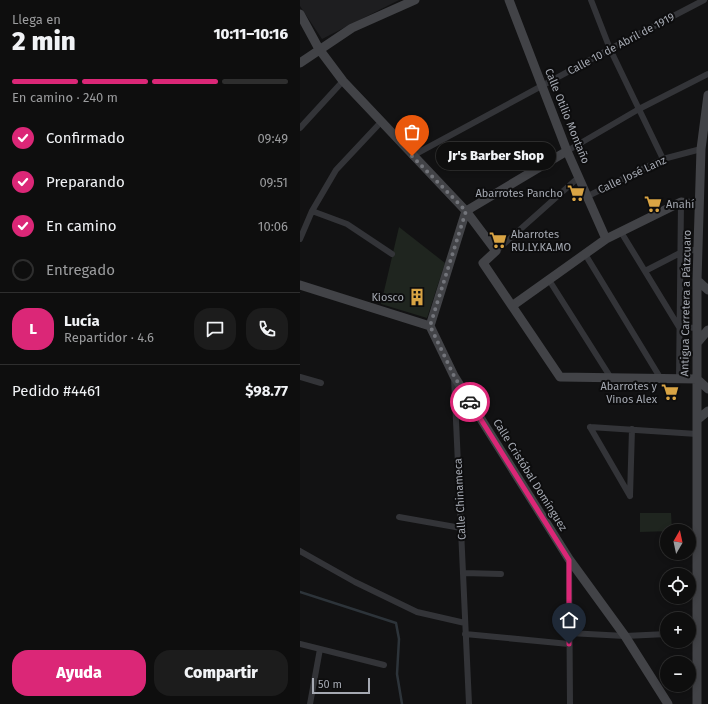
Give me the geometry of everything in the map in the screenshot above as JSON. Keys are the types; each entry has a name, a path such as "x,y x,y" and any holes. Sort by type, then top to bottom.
{"street":[{"path":"300,63 352,28 416,0"},
{"name":"Calle Otilio Montaño","path":"509,0 541,86 606,239"},
{"path":"591,0 610,49 663,159"},
{"name":"Calle 10 de Abril de 1919","path":"412,156 704,0"},
{"path":"300,14 319,49 343,81 412,156 466,211 496,251"},
{"path":"300,285 430,326 466,211 639,109 708,74"},
{"path":"300,128 343,81"},
{"name":"Antigua Carretera a Pátzcuaro","path":"693,612 699,205 701,149 708,95"},
{"path":"300,239 312,211 336,170 381,122"},
{"name":"Calle José Lanz","path":"588,196 663,159 701,149"},
{"path":"579,177 484,263 560,377 680,380 697,379 708,389"},
{"path":"680,380 679,327 681,202"},
{"path":"512,306 606,239 681,202 699,205"},
{"path":"312,211 347,224 392,254"},
{"path":"621,232 679,327"},
{"path":"645,271 680,253 698,248"},
{"path":"586,254 661,379"},
{"path":"549,280 611,378"},
{"path":"697,280 708,290"},
{"name":"Calle Cristóbal Domínguez","path":"430,326 454,376 569,560 624,636 668,704"},
{"path":"679,327 697,328"},
{"path":"697,343 708,330"},
{"name":"Calle Chinameca","path":"454,376 469,704"},
{"path":"300,378 321,383"},
{"path":"697,420 708,411"},
{"path":"632,430 630,496 590,427 697,434"},
{"path":"399,517 461,528"},
{"path":"300,551 355,582 417,612 465,623"},
{"path":"569,560 570,704"},
{"path":"464,573 501,574"},
{"path":"569,633 624,636 660,634"},
{"path":"465,634 569,644"},
{"path":"300,644 384,665"},
{"name":"Antigua Carretera a Pátzcuaro","path":"694,648 697,704"},
{"path":"310,704 320,649"}],"shaded area":[{"path":"300,0 399,0 322,39 300,6"},
{"path":"399,227 445,263 427,318 381,304"},
{"path":"640,513 671,513 672,524 660,524 660,531 640,532"}],"waterway":[{"path":"300,592 396,623 399,639 397,674 402,704"}],"way so far":[{"path":"412,156 466,211 430,326 454,376 470,402"}],"place":[{"name":"Jr's Barber Shop","path":"412,156"},
{"name":"Abarrotes Pancho","path":"576,193"},
{"name":"Anahí","path":"653,204"},
{"name":"Abarrotes RU.LY.KA.MO","path":"498,240"},
{"name":"Kiosco","path":"417,297"},
{"name":"Abarrotes y Vinos Alex","path":"670,392"}],"route":[{"path":"470,402 569,560 569,644"}]}
